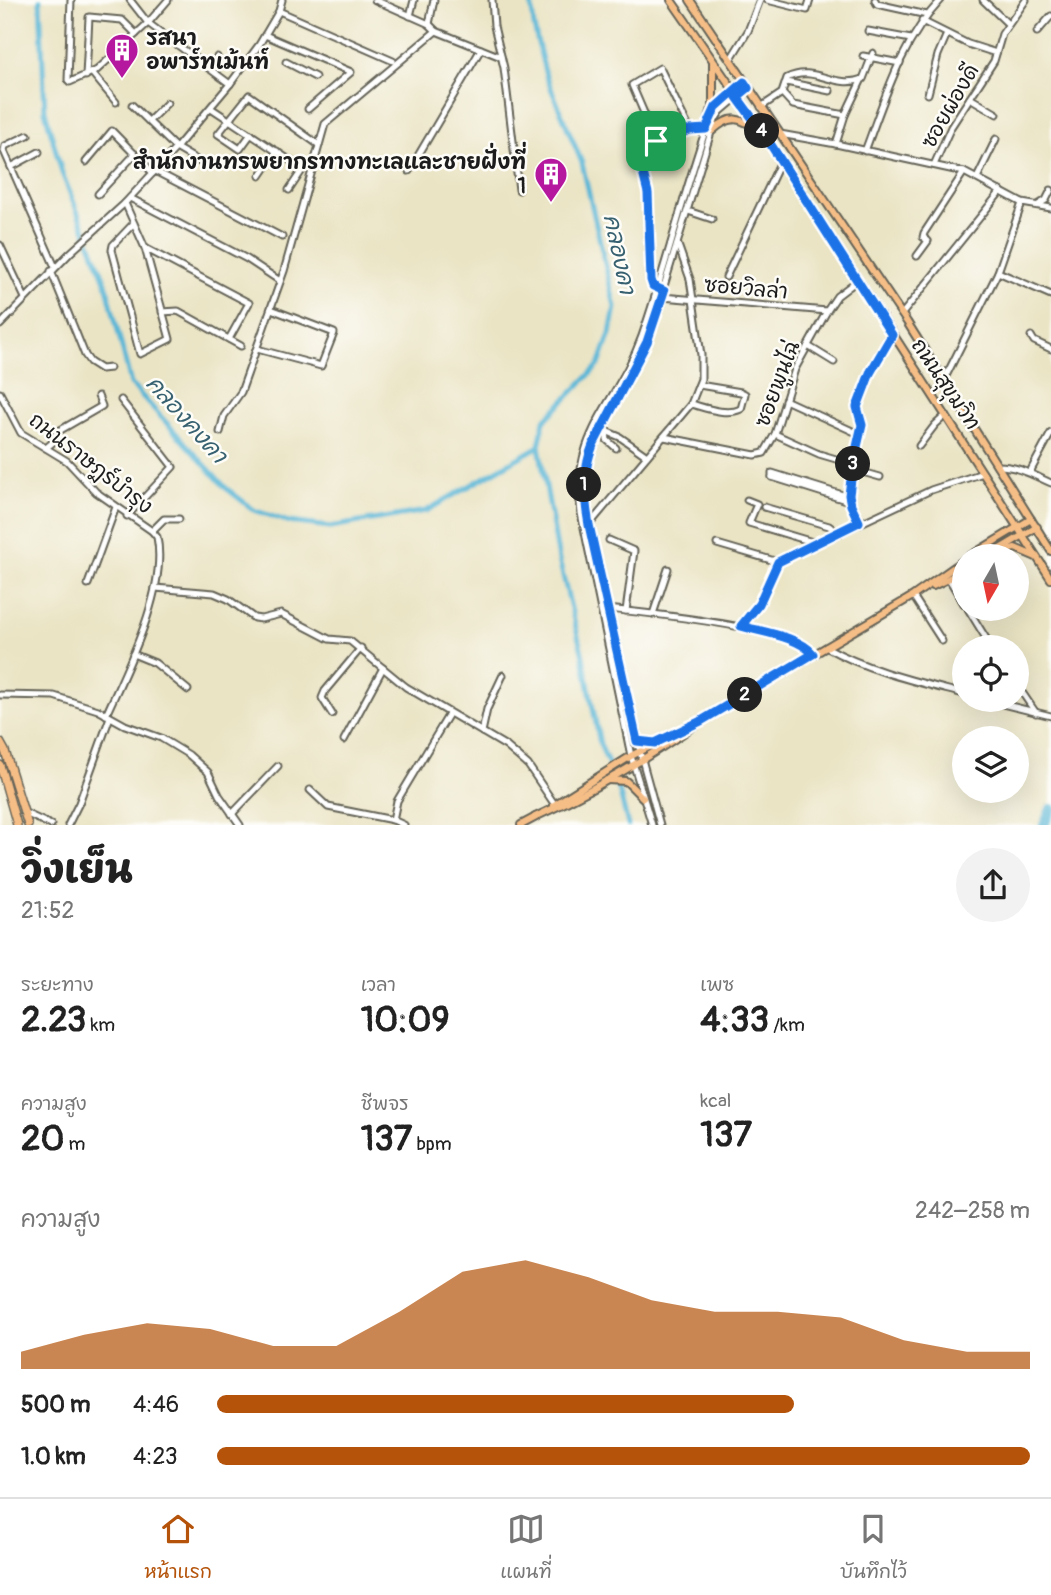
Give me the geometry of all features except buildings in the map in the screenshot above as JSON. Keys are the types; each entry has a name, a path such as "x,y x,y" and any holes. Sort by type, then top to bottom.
{"highway":[{"path":"0,742 28,825"},
{"path":"0,765 17,825"}],"main road":[{"name":"ถนนสุขุมวิท","path":"671,0 764,134 1051,579"},
{"name":"ถนนสุขุมวิท","path":"690,0 902,314 1051,551"},
{"path":"709,130 713,106 713,60"},
{"path":"709,130 721,122 733,119 748,122 764,134"},
{"path":"990,544 1031,519"},
{"path":"1010,544 1037,527"},
{"path":"1029,554 1038,558"},
{"path":"521,825 631,756 641,756 913,596 952,568"},
{"path":"921,590 952,577"},
{"path":"535,817 576,799 633,764 655,743 701,721"},
{"path":"637,741 655,743"},
{"path":"607,780 630,783 643,798"}],"street":[{"path":"71,0 68,80 73,82 89,74 148,23 168,0"},
{"path":"130,0 148,23 230,84"},
{"path":"0,325 53,269 127,200 211,108 265,35 279,11 282,0"},
{"path":"375,0 429,24 436,31 502,57"},
{"path":"410,16 414,0"},
{"path":"429,24 434,0"},
{"path":"492,0 519,190"},
{"path":"730,60 748,31 760,0"},
{"path":"767,0 807,10 810,0"},
{"path":"875,0 877,4 927,15"},
{"path":"865,152 911,39 922,21 941,0"},
{"path":"983,0 1008,24"},
{"name":"ซอยผ่องดี","path":"934,165 951,127 994,61 999,40 1026,0"},
{"path":"279,11 393,61"},
{"path":"1037,32 1051,16"},
{"path":"116,102 89,74 89,17 122,20 135,34"},
{"path":"922,21 975,47 996,53"},
{"path":"220,432 224,416 241,392 281,281 324,128 329,120 436,31"},
{"path":"868,31 911,39"},
{"path":"928,93 947,34"},
{"path":"265,35 351,72 308,108"},
{"path":"410,171 481,50"},
{"path":"303,71 310,55"},
{"path":"863,56 872,55 900,63"},
{"path":"836,144 845,115 872,55"},
{"path":"208,68 216,57"},
{"path":"286,62 315,77"},
{"path":"656,141 632,85 660,68 690,130"},
{"path":"761,107 782,93 787,78 799,72 842,82 863,79"},
{"path":"786,82 830,90"},
{"path":"660,825 637,741 589,525 583,491 584,476 588,457 642,354 716,107 746,85"},
{"path":"782,93 793,105 845,115"},
{"path":"251,134 240,149 218,134 249,95 319,145"},
{"path":"970,98 998,114"},
{"path":"149,121 167,103"},
{"path":"132,105 176,148 207,166"},
{"path":"211,108 303,169 289,190"},
{"path":"661,292 651,280 648,193 637,148 690,130 709,130"},
{"path":"652,825 631,756 581,513 578,482 583,455 590,437 641,340 661,292 688,212 709,130"},
{"path":"86,162 112,131 154,172 282,237"},
{"path":"780,134 964,172 1022,203 1051,208"},
{"path":"28,135 5,146 4,151 87,359 101,369 110,368"},
{"path":"977,178 996,139"},
{"path":"260,176 277,151"},
{"path":"11,167 39,152"},
{"path":"98,194 135,154"},
{"path":"726,277 780,161"},
{"path":"918,256 928,241 923,237 924,233 964,172"},
{"path":"1038,205 1046,200 1051,190"},
{"path":"902,314 1001,191"},
{"path":"127,200 247,259 281,281"},
{"path":"127,200 145,248 170,339 140,354 112,247 134,223"},
{"path":"944,380 998,272 1022,203"},
{"path":"688,212 712,219"},
{"path":"0,245 25,298"},
{"path":"589,525 691,404 699,385 702,374 701,355 694,299 678,245"},
{"path":"145,248 249,303 229,339"},
{"path":"998,272 1051,295"},
{"name":"ซอยพูนไฉ่","path":"664,437 757,455 765,452 775,435 795,369 837,296 858,281"},
{"name":"ซอยวิลล่า","path":"661,292 694,299 827,311"},
{"path":"257,349 321,366 334,332 271,309"},
{"path":"162,312 178,311 241,346"},
{"path":"859,522 849,499 852,466 862,421 857,407 870,373 892,335"},
{"path":"1031,336 1034,341 1051,348"},
{"path":"808,346 834,362"},
{"path":"691,404 724,412 741,410 745,394 699,385"},
{"name":"ถนนราษฎร์บำรุง","path":"0,393 21,433 67,461 96,492 156,534 158,543 155,588 79,803 68,825"},
{"path":"46,448 52,443 57,432 103,406 98,396"},
{"path":"121,400 173,467 127,516"},
{"path":"785,400 859,434"},
{"path":"919,446 946,415"},
{"path":"604,430 607,440 616,448"},
{"path":"604,430 620,437 647,456"},
{"path":"1030,472 1051,433"},
{"path":"775,435 880,477"},
{"path":"998,466 1010,466 1030,472 1051,483"},
{"path":"819,489 772,477 772,473 849,499"},
{"path":"741,626 759,604 778,562 931,490 983,473"},
{"path":"747,500 757,504 749,523 816,543"},
{"path":"88,584 116,507"},
{"path":"764,507 829,526 838,533"},
{"path":"152,531 164,519 178,519"},
{"path":"609,540 634,551 626,611"},
{"path":"717,544 778,562"},
{"path":"653,614 668,569"},
{"path":"949,579 952,584"},
{"path":"155,588 214,593 254,618 281,614 329,639 346,639 361,648 406,687 523,759 555,805"},
{"path":"913,596 942,641"},
{"path":"608,609 741,626 798,643 813,654"},
{"path":"826,647 844,657 912,681 952,691"},
{"path":"332,714 322,698 325,691 361,648"},
{"path":"133,654 149,659 188,690"},
{"path":"344,740 383,668"},
{"path":"482,732 487,709 503,675"},
{"path":"0,695 54,696 98,710 125,725 162,738 189,755 208,772 219,795 240,825"},
{"path":"1029,703 1036,713"},
{"path":"1029,711 1051,716"},
{"path":"393,820 397,801 449,714"},
{"path":"232,814 278,766"},
{"path":"310,790 327,807 393,820 404,825"},
{"path":"23,812 51,825"}],"waterway":[{"name":"คลองคงคา","path":"40,0 45,111 62,173 106,283 131,384 226,488 254,510 289,522 330,527 426,511 539,446"},
{"name":"คลองคา","path":"531,0 534,27 546,76 582,163 615,307 610,334 599,365 544,421 539,446 559,560 582,652 600,744 619,790 628,825"},
{"path":"1044,825 1051,809"}],"place":[{"name":"รสนา อพาร์ทเม้นท์","path":"122,80"},
{"name":"สำนักงานทรพยากรทางทะเลและชายฝั่งที่ 1","path":"551,204"}],"route":[{"path":"744,82 748,88 737,97 764,134 892,335 870,373 857,407 862,425 849,495 859,522 778,562 759,604 741,626 804,645 813,654 701,721 648,744 637,741 583,491 588,457 637,365 664,291 653,286 651,280 648,193 637,148 656,141 690,130 706,129 716,107 744,82"}]}
